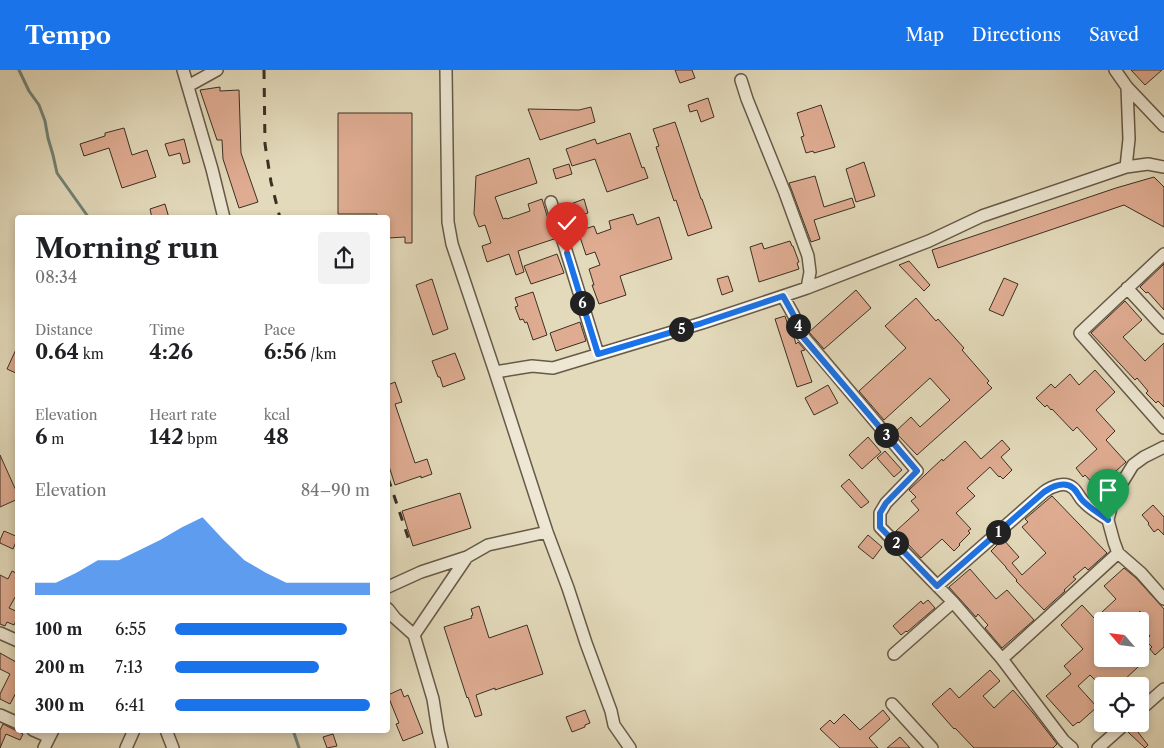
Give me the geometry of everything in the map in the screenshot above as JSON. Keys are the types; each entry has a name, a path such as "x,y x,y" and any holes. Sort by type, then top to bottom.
{"street":[{"path":"182,70 223,215"},
{"path":"188,86 217,70"},
{"path":"446,70 448,222 452,244 548,532 611,710 614,725 630,748"},
{"path":"1115,70 1127,87 1164,126"},
{"path":"741,80 808,256 810,272 807,288"},
{"path":"1126,167 1129,139 1127,87"},
{"path":"496,372 532,366 553,368 719,318 807,288 929,240 982,216 1126,167 1148,164 1164,167"},
{"path":"551,202 598,354"},
{"path":"1164,254 1080,333 1164,428"},
{"path":"1127,288 1164,328"},
{"path":"783,296 802,336 917,471 886,503 880,513 880,527 953,602 1002,659 1064,741 1072,748"},
{"path":"1164,447 1133,465 1112,503 1108,520 1118,553 1141,573 1164,599"},
{"path":"937,586 1050,488 1059,485 1072,486 1091,508 1108,520"},
{"path":"390,586 421,572 467,557 488,545 548,532"},
{"path":"1002,659 1118,553"},
{"path":"414,635 467,557"},
{"path":"894,654 953,602"},
{"path":"390,612 414,635 433,699 442,748"},
{"path":"0,633 15,640"},
{"path":"1149,702 1164,689"},
{"path":"892,704 932,748"},
{"path":"0,715 15,722"},
{"path":"1098,748 1116,732"},
{"path":"126,748 133,733"},
{"path":"167,733 173,748"}],"building":[{"path":"675,70 692,70 695,78 680,83"},
{"path":"1131,70 1162,70 1145,85"},
{"path":"220,87 220,91 239,90 241,153 258,202 239,208 223,159 222,140 217,140 200,90"},
{"path":"708,98 714,117 701,122 697,110 690,112 688,105"},
{"path":"821,105 835,147 814,153 813,151 806,153 801,137 804,136 797,113"},
{"path":"591,107 595,122 540,140 528,109 579,110"},
{"path":"338,113 412,113 412,243 405,243 405,237 390,238 390,215 338,214"},
{"path":"675,122 712,228 688,236 656,147 659,146 653,129"},
{"path":"124,128 132,155 147,150 156,177 122,188 109,148 84,156 80,144 105,136 105,133"},
{"path":"630,133 642,168 644,167 648,178 607,192 595,159 572,166 566,149 595,139 597,144"},
{"path":"184,139 190,162 183,164 180,153 169,156 165,144"},
{"path":"529,158 537,183 495,197 503,219 530,211 528,204 542,199 554,239 518,251 524,272 516,275 509,254 487,262 482,246 491,243 485,225 479,227 474,214 476,176"},
{"path":"864,162 875,196 856,202 846,169"},
{"path":"569,164 572,174 556,179 553,169"},
{"path":"815,176 824,207 852,198 855,207 814,220 820,239 811,242 789,183"},
{"path":"1154,177 1164,187 1164,227 1124,205 938,268 932,250"},
{"path":"584,199 588,213 572,218 568,205"},
{"path":"165,204 168,215 151,215 150,209"},
{"path":"633,214 637,225 659,217 672,259 620,276 626,295 599,304 592,285 594,285 589,269 600,265 595,252 586,255 578,231 594,226 597,234 611,229 609,221"},
{"path":"790,241 799,262 797,263 799,269 759,282 750,247 762,243 764,249"},
{"path":"557,254 564,273 531,284 524,266"},
{"path":"909,261 930,285 924,291 899,265"},
{"path":"1164,264 1164,310 1148,292 1146,293 1140,287"},
{"path":"728,276 733,291 722,295 717,279"},
{"path":"1004,278 1018,284 1003,316 989,310"},
{"path":"432,279 448,329 433,335 416,285"},
{"path":"856,290 871,308 824,349 809,332"},
{"path":"533,292 547,335 533,340 527,322 525,323 523,319 520,320 515,307 518,306 515,298"},
{"path":"916,298 936,321 938,319 964,348 962,350 989,381 987,383 992,388 917,455 895,432 911,417 920,427 950,400 930,378 884,420 859,391 906,348 885,326"},
{"path":"1125,301 1142,320 1123,337 1145,361 1164,343 1164,407 1158,401 1156,403 1146,393 1148,391 1137,378 1135,380 1091,333"},
{"path":"785,316 796,344 798,342 805,350 801,351 812,382 797,387 775,319"},
{"path":"580,322 586,341 556,351 550,333"},
{"path":"15,352 15,373 7,369"},
{"path":"455,353 465,379 443,387 432,361"},
{"path":"1095,370 1115,392 1096,410 1115,431 1106,440 1126,462 1097,488 1085,475 1083,477 1076,468 1097,449 1077,427 1073,431 1052,409 1047,405 1045,407 1036,398 1051,384 1055,388 1070,374 1079,385"},
{"path":"395,382 402,402 395,404 415,463 427,459 432,474 395,485 390,469 390,384"},
{"path":"828,385 838,403 814,415 805,398"},
{"path":"868,437 881,452 862,469 849,455"},
{"path":"1002,440 1010,449 1001,457 1012,470 1003,479 990,467 967,488 975,496 956,513 971,529 968,531 970,533 954,551 942,539 921,558 896,531 919,510 911,501 916,497 909,490 942,459 943,461 965,441 981,459"},
{"path":"885,451 902,470 894,477 877,458"},
{"path":"0,455 15,488 15,500 0,507"},
{"path":"849,479 869,502 861,508 841,486"},
{"path":"460,493 471,528 413,546 402,511"},
{"path":"1052,496 1107,553 1088,570 1085,567 1073,577 1076,579 1044,610 991,551 1003,539 1019,557 1012,563 1022,575 1046,553 1022,527 1028,522 1025,519"},
{"path":"1153,505 1164,517 1164,535 1158,529 1154,532 1142,515"},
{"path":"4,531 15,536 13,549 0,543"},
{"path":"868,535 882,547 873,559 858,547"},
{"path":"1124,568 1136,578 1164,609 1164,647 1155,655 1150,649 1152,647 1149,644 1149,612 1102,612 1116,599 1104,586"},
{"path":"970,569 996,599 1007,590 1034,620 1002,648 985,628 988,625 978,614 976,617 949,587"},
{"path":"12,571 15,572 15,597 9,608 15,611 15,623 14,625 7,622 5,626 0,624 0,575 8,579"},
{"path":"928,600 935,608 901,635 893,626 921,601 923,604"},
{"path":"1082,605 1094,618 1094,668 1137,668 1127,677 1094,677 1094,679 1090,675 1078,686 1094,704 1094,710 1073,726 1046,696 1071,674 1064,666 1083,649 1061,625"},
{"path":"479,606 489,638 527,625 543,674 476,695 482,715 475,717 444,627 472,618 471,609"},
{"path":"0,653 15,661 15,695 10,704 0,699 0,694 10,674 0,669"},
{"path":"990,670 1000,681 983,696 994,708 1013,690 1057,744 1053,748 974,748 932,704 950,688 959,698"},
{"path":"401,689 404,697 408,695 423,733 403,741 396,724 399,723 390,701 390,694"},
{"path":"585,710 590,723 572,732 566,717"},
{"path":"883,710 890,719 869,738 878,748 840,748 820,729 830,720 834,724 844,714 860,730"},
{"path":"3,724 15,730 15,733 23,734 20,740 6,734 0,748 0,730"},
{"path":"1128,732 1138,732 1148,745 1145,748"},
{"path":"333,734 337,746 327,748 323,737"},
{"path":"900,737 910,748 887,748"}],"waterway":[{"path":"19,70 29,91 39,105 45,121 57,173 87,215"},
{"path":"294,733 299,748"}],"railway":[{"path":"264,70 265,144 271,182 279,215"},
{"path":"390,484 409,540"}],"route":[{"path":"567,253 598,354 702,323 783,296 802,336 917,471 886,503 880,513 880,527 937,586 1050,488 1059,485 1072,486 1091,508 1108,520"}]}
